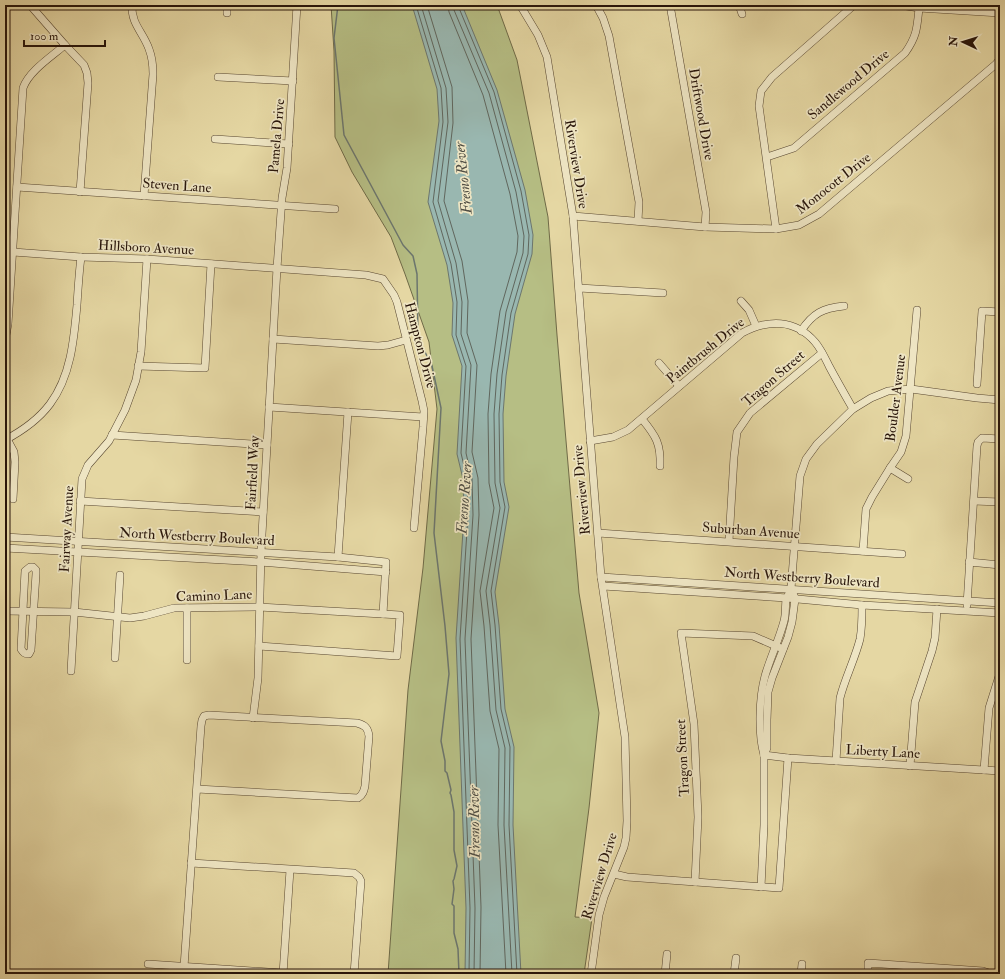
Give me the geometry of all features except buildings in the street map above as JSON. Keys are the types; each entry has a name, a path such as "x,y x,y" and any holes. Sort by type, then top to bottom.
{"street":[{"path":"30,5 84,65 87,73 88,83 80,192"},
{"path":"132,5 131,13 135,24 149,48 153,62 144,196"},
{"path":"227,5 227,13"},
{"name":"Pamela Drive","path":"277,268 281,205 289,144 297,5"},
{"name":"Riverview Drive","path":"520,5 538,36 547,57 573,216 602,586 625,737 627,829 624,847 604,897 599,915 591,974"},
{"path":"596,5 603,18 609,36 639,202 638,221"},
{"name":"Driftwood Drive","path":"670,5 706,212 705,227"},
{"path":"739,5 742,14"},
{"path":"776,229 759,106 761,91 772,77 854,5"},
{"path":"900,5 919,8 1000,13"},
{"name":"Sandlewood Drive","path":"767,157 794,148 905,54 914,38 917,28 919,8"},
{"path":"5,341 8,324 23,88 26,81 33,73 65,45"},
{"name":"Monocott Drive","path":"573,216 705,227 776,229 799,225 819,214 1000,59"},
{"path":"218,77 293,80"},
{"path":"215,139 289,144"},
{"name":"Steven Lane","path":"17,187 335,209"},
{"name":"Hillsboro Avenue","path":"13,252 277,268"},
{"path":"13,499 15,462 14,452 6,439 20,432 41,415 51,403 60,387 72,353 81,257"},
{"name":"Fairway Avenue","path":"71,671 82,479 88,465 109,441 125,410 136,380 141,352 147,259"},
{"path":"138,366 205,368 211,264"},
{"name":"Fairfield Way","path":"253,718 258,678 260,562 277,268"},
{"name":"Hampton Drive","path":"277,268 366,275 383,279 390,288 395,298 422,401 423,417 414,528"},
{"path":"579,288 663,293"},
{"path":"741,301 749,310 756,326"},
{"path":"801,330 811,317 819,312 826,309 844,306"},
{"name":"Boulder Avenue","path":"863,551 866,509 901,452 906,436 917,310"},
{"path":"977,382 982,311 1000,312"},
{"name":"Paintbrush Drive","path":"590,441 613,437 628,430 742,333 756,326 765,324 776,323 794,327 809,336 816,343 853,409"},
{"path":"273,338 378,346 406,340"},
{"name":"Tragon Street","path":"729,541 734,456 737,432 750,413 822,353"},
{"path":"659,363 679,386"},
{"path":"760,887 764,825 764,756 767,748 766,720 768,692 780,647 786,598 791,589 800,476 806,459 817,444 853,409 871,398 888,391 911,389 1000,400"},
{"path":"269,407 423,417"},
{"path":"338,557 348,412"},
{"path":"642,419 653,433 660,448 660,466"},
{"path":"112,435 267,445"},
{"path":"966,611 977,446 982,438 1000,439"},
{"path":"890,468 908,479"},
{"path":"80,501 263,512"},
{"path":"974,501 1000,502"},
{"name":"Suburban Avenue","path":"598,533 902,554"},
{"name":"North Westberry Boulevard","path":"5,537 338,557 386,562 386,572 260,562 5,548"},
{"path":"969,562 1000,565"},
{"path":"30,567 33,567 36,570 36,574 31,650 29,654 26,654 20,648 22,611 25,571 30,567"},
{"path":"383,614 386,572"},
{"path":"115,658 120,575"},
{"name":"North Westberry Boulevard","path":"602,577 1000,603"},
{"name":"North Westberry Boulevard","path":"602,586 786,598 862,605 1000,613"},
{"path":"780,647 792,622 795,599 791,589"},
{"path":"836,761 840,698 860,639 862,605"},
{"name":"Camino Lane","path":"5,611 74,612 130,618 174,608 259,607 400,615 397,656 259,646"},
{"path":"187,660 188,608"},
{"path":"910,766 915,702 932,651 935,638 937,609"},
{"name":"Tragon Street","path":"695,882 698,818 694,724 681,633 753,636 780,647"},
{"path":"984,770 989,708 1000,673"},
{"path":"184,967 196,789 201,726 204,716 209,715 362,724 368,730 369,736 365,786 364,791 358,798 196,789"},
{"name":"Liberty Lane","path":"764,756 1000,771"},
{"path":"614,874 627,877 779,888 788,758"},
{"path":"191,863 354,873 361,881 354,974"},
{"path":"148,964 283,973 290,870"},
{"path":"665,974 667,954"},
{"path":"734,974 736,958"},
{"path":"868,974 868,963 934,971 983,970 992,974"},
{"path":"801,974 802,964"}],"green space":[{"path":"331,5 497,5 517,60 548,217 579,593 599,713 575,917 592,918 584,974 388,974 408,690 423,568 437,409 429,342 405,274 391,237 352,172 335,137 334,51"}],"water":[{"name":"Fresno River","path":"412,5 462,5 497,90 525,190 533,235 532,254 515,314 506,376 503,414 504,482 509,507 495,592 505,709 514,747 513,825 521,974 465,974 466,908 456,638 464,515 463,479 457,454 462,366 452,335 453,303 447,265 428,202 439,121 437,89"}],"waterway":[{"path":"338,5 334,38 344,135 403,245 413,256 417,274 418,338 432,366 441,408 434,533 449,674 441,741 445,761 445,771 447,773 451,790 450,793 454,812 454,850 457,866 453,881 454,889 452,904 454,906 454,933 458,949 459,974"}]}
